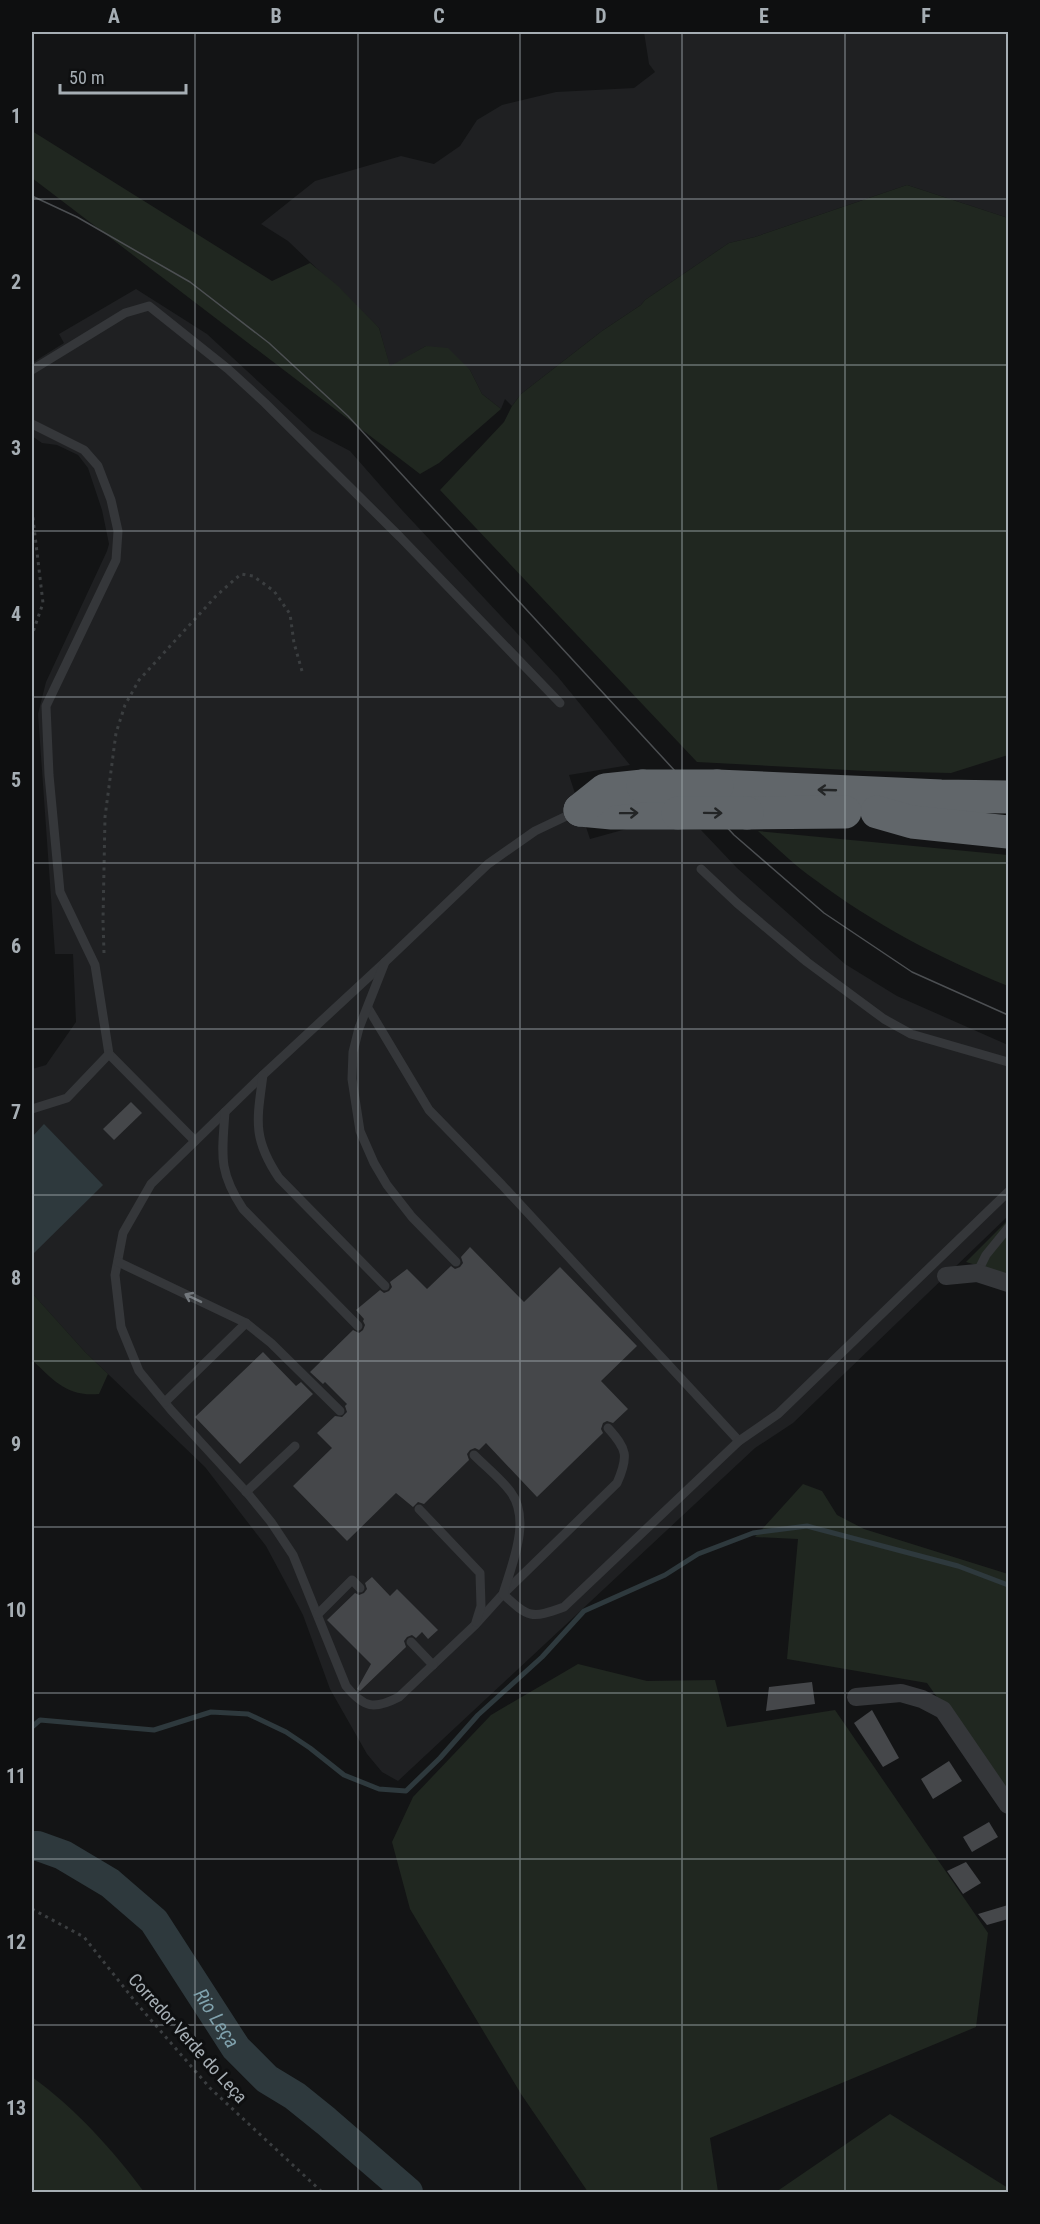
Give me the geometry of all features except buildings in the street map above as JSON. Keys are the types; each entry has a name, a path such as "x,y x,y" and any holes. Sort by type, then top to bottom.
{"highway":[{"path":"881,802 1008,774"},
{"path":"580,810 604,790 643,786 717,786 1008,812"},
{"path":"580,810 612,813 747,813 881,802 1008,797"},
{"path":"881,802 912,822 1008,832"}],"street":[{"path":"942,1268 977,1273 1008,1283"},
{"path":"856,1697 901,1693 922,1699 943,1710 1008,1805"}],"lane":[{"path":"32,370 125,313 148,306 228,369 266,403 561,703"},
{"path":"32,424 84,450 98,466 111,500 118,531 116,560 46,706 49,775 60,892 95,965 109,1054 195,1141"},
{"path":"580,810 535,831 488,864 263,1074 151,1184 123,1233 115,1275 121,1327 139,1371 271,1522 293,1554 346,1686 356,1699 372,1706 385,1704 399,1697 616,1483 622,1471 624,1456 622,1443 608,1428"},
{"path":"701,869 737,903 807,962 884,1019 911,1034 1008,1062"},
{"path":"385,962 353,1052 352,1078 360,1131 387,1185 412,1217 456,1262"},
{"path":"368,1008 429,1110 502,1185 739,1441"},
{"path":"32,1109 67,1098 109,1054"},
{"path":"263,1074 258,1128 260,1143 268,1162 279,1178 385,1286"},
{"path":"225,1112 221,1157 231,1190 243,1209 358,1326"},
{"path":"503,1594 521,1610 539,1616 564,1607 739,1441 778,1414 942,1268 1008,1192"},
{"path":"977,1273 986,1255 1008,1228"},
{"path":"118,1262 246,1323 271,1343 340,1411"},
{"path":"165,1402 246,1323"},
{"path":"246,1492 295,1446"},
{"path":"474,1455 511,1492 520,1513 514,1555 503,1594"},
{"path":"419,1509 480,1573 481,1606 475,1624"},
{"path":"318,1614 352,1580 360,1588"},
{"path":"411,1642 433,1665"}],"path":[{"path":"32,510 43,603 32,635"},
{"path":"95,965 104,954 105,817 116,733 125,705 139,680 217,595 241,574 253,576 274,591 290,614 294,643 302,671"},
{"name":"Corredor Verde do Leça","path":"32,1909 84,1937 138,2005 210,2088 322,2193"}],"shaded area":[{"path":"644,32 1008,32 1008,218 907,185 755,237 729,243 602,331 521,394 512,406 505,399 501,409 482,394 470,370 426,346 390,367 379,328 288,241 261,224 315,181 401,156 434,164 460,146 477,120 502,105 556,92 634,88 655,72 649,64"},
{"path":"32,131 272,281 310,263 338,286 379,328 390,366 426,346 448,348 470,370 482,394 501,409 439,463 420,474 32,178"},
{"path":"907,185 1008,218 1008,755 951,773 697,762 440,490 504,422 521,394 602,331 729,243 755,237"},
{"path":"136,289 207,334 312,431 350,451 558,677 630,765 569,775 590,839 637,826 701,830 737,868 845,964 897,996 1008,1045 1008,1216 793,1423 755,1448 398,1781 382,1772 367,1754 330,1689 303,1615 266,1546 205,1467 85,1352 32,1293 32,1069 46,1065 76,1022 73,954 55,954 38,714 46,682 109,544 102,510 88,468 78,455 57,445 42,443 32,436 32,363 64,343 59,334"},
{"path":"758,831 1008,855 1008,986 932,952 860,911 807,874"},
{"path":"44,1124 103,1185 32,1255 32,1137"},
{"path":"1008,1220 1008,1275 966,1262"},
{"path":"32,1293 108,1374 99,1394 78,1393 61,1386 32,1360"},
{"path":"803,1484 822,1491 837,1515 864,1529 1008,1574 1008,1797 927,1683 787,1659 798,1539 755,1537"},
{"path":"578,1664 647,1681 715,1680 727,1727 835,1710 988,1933 976,2027 710,2138 718,2192 588,2192 521,2094 410,1909 392,1842 413,1797 491,1715"},
{"path":"32,2077 92,2130 144,2192 32,2192"},
{"path":"890,2114 1008,2188 1008,2192 776,2192"}],"waterway":[{"path":"32,1727 40,1720 154,1730 211,1712 248,1714 286,1732 344,1775 379,1789 406,1791 440,1758 478,1715 542,1657 584,1611 665,1575 698,1554 753,1533 807,1526 958,1566 1008,1585"},
{"name":"Rio Leça","path":"32,1846 63,1855 110,1883 154,1921 236,2048 267,2079 295,2096 408,2192"}],"tram line":[{"path":"32,196 77,217 190,282 269,343 348,416 734,835 824,913 912,972 1008,1015"}]}
